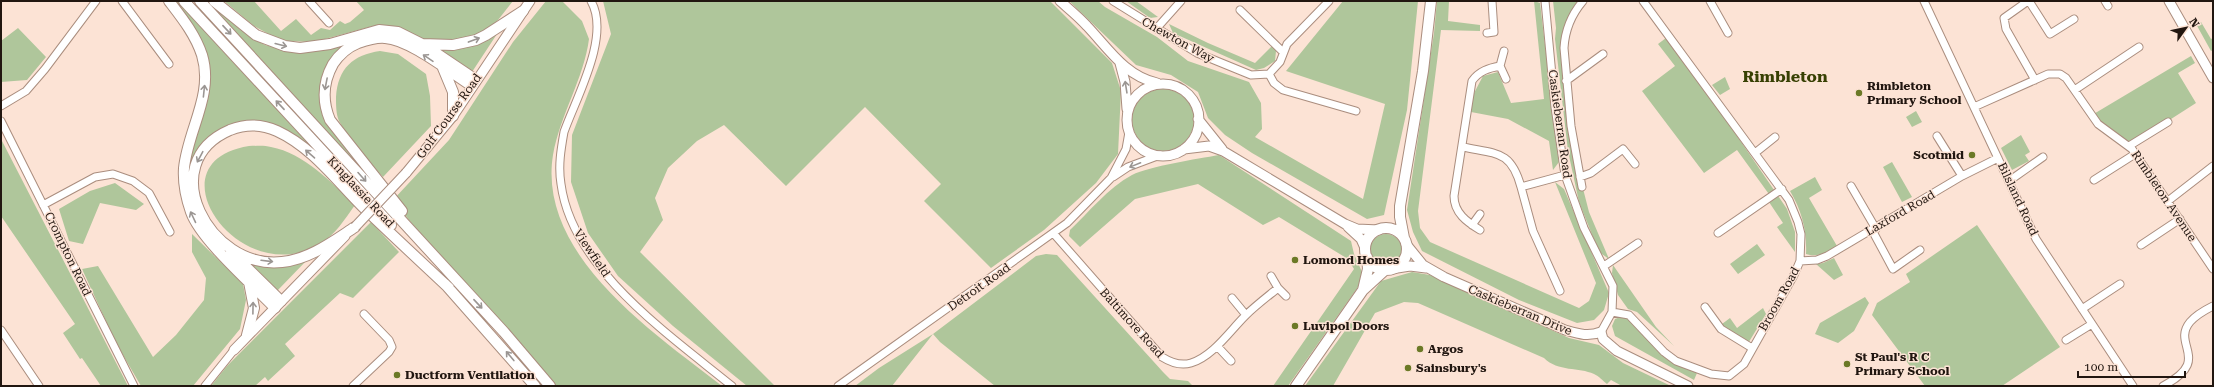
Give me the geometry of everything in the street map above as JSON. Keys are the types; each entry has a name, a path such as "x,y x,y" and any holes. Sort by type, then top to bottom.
{"main road":[{"path":"169,1 195,37 204,67 202,106 184,167 187,199 194,220 205,236 248,281 278,304"},
{"name":"Kinglassie Road","path":"184,1 449,288 535,386"},
{"name":"Kinglassie Road","path":"200,1 462,286 550,386"},
{"path":"214,1 256,35 285,46 300,48 323,46 379,30 398,32 422,44 474,83"},
{"path":"1296,386 1363,290 1389,269 1397,267 1404,259 1405,241 1400,222 1400,206 1423,71 1431,1"},
{"path":"422,44 454,45 476,40 523,11"},
{"path":"462,286 334,128 324,101 326,81 334,63 347,49 365,40 384,38 392,39 408,45 442,68 474,83"},
{"path":"442,68 452,92 453,116"},
{"path":"278,304 209,229 198,208 193,185 196,166 212,140 225,132 247,126 267,128 282,134 306,150 449,288"},
{"path":"1363,290 1368,269 1366,253 1370,235 1391,222 1400,206"},
{"path":"223,244 249,257 271,262 282,262 311,254 355,227"},
{"path":"1380,229 1393,229 1405,241"},
{"path":"1366,253 1373,265 1389,269"},
{"path":"248,281 254,308 248,335"}],"street":[{"path":"1,106 26,91 45,69 96,1"},
{"path":"122,1 169,64"},
{"path":"309,1 329,23"},
{"name":"Golf Course Road","path":"278,304 355,227 406,173 453,116 530,1"},
{"name":"Viewfield","path":"591,1 597,17 597,39 566,127 561,146 561,185 569,213 589,252 622,293 654,322 732,386"},
{"path":"1060,1 1086,25 1120,63 1146,81 1179,88 1187,93 1193,101 1198,119 1223,150"},
{"name":"Chewton Way","path":"1112,1 1197,53 1226,66 1252,75 1269,74"},
{"path":"1156,29 1181,1"},
{"path":"1329,1 1287,44 1280,62 1269,74 1274,83 1283,90 1356,111"},
{"path":"1487,33 1494,32 1492,1"},
{"name":"Caskieberran Road","path":"1545,1 1555,107 1565,175 1584,228 1613,286 1612,312 1601,332"},
{"path":"1582,1 1573,15 1565,38 1566,81 1582,188"},
{"name":"Broom Road","path":"1612,312 1630,315 1670,357 1690,367 1711,374 1729,376 1739,370 1794,275 1800,261 1801,242 1798,222 1782,189 1643,1"},
{"path":"1710,1 1728,32"},
{"name":"Bilsland Road","path":"1924,1 2036,239 2133,386"},
{"path":"2035,80 2006,30 2004,18 2029,1 2050,34 2074,19"},
{"path":"2169,1 2213,78"},
{"path":"1240,10 1283,52"},
{"path":"2076,89 2139,46"},
{"path":"1504,51 1500,66 1506,79"},
{"path":"1566,81 1603,54"},
{"path":"1120,63 1125,82 1129,132 1141,148 1160,155 1172,154 1183,149 1209,146 1223,150 1346,224 1357,229 1380,229"},
{"path":"1480,230 1472,225 1457,210 1454,201 1472,81 1475,76 1485,69 1500,66"},
{"name":"Rimbleton Avenue","path":"1974,107 2048,74 2060,74 2076,89 2102,128 2129,146 2212,265"},
{"path":"1128,112 1136,96 1151,86 1160,84"},
{"path":"1183,149 1194,136 1198,119"},
{"name":"Crompton Road","path":"1,121 134,386"},
{"path":"2129,146 2168,122"},
{"name":"Detroit Road","path":"1111,178 1126,149 1129,132"},
{"path":"1937,136 1962,176"},
{"path":"1755,153 1775,137"},
{"path":"1463,147 1507,159 1517,171 1532,231 1560,291"},
{"path":"1580,177 1591,173 1623,149 1635,164"},
{"path":"2094,180 2135,154"},
{"name":"Detroit Road","path":"838,386 1054,234 1111,178 1128,167 1160,155"},
{"path":"2009,181 2043,157"},
{"name":"Laxford Road","path":"1800,261 1817,260 1827,256 1962,176 1998,158"},
{"path":"2168,201 2213,166"},
{"path":"43,205 96,177 114,174 133,181 149,193 170,232"},
{"path":"1521,187 1565,175"},
{"path":"1851,186 1893,269 1920,250"},
{"path":"1718,233 1782,189"},
{"path":"1472,225 1480,214"},
{"path":"2141,245 2180,219"},
{"path":"1346,224 1360,239 1366,253"},
{"name":"Baltimore Road","path":"1054,234 1162,357 1179,364 1190,363 1202,358 1217,346 1246,315 1278,288"},
{"name":"Caskieberran Drive","path":"1405,241 1417,260 1462,286 1565,330 1592,336 1601,332"},
{"path":"1604,266 1638,243"},
{"name":"Caskieberran Drive","path":"1389,269 1410,266 1432,270"},
{"path":"1271,276 1278,288 1286,296"},
{"path":"2082,309 2120,284"},
{"path":"1232,298 1246,315"},
{"path":"204,386 234,350 278,304"},
{"path":"2163,386 2179,377 2188,366 2185,334 2190,322 2213,306"},
{"path":"1705,307 1721,329 1752,348"},
{"path":"353,386 389,352 392,347 389,340 364,314"},
{"path":"2066,340 2092,324"},
{"path":"1,330 39,386"},
{"path":"1601,332 1602,339 1617,351 1688,386"},
{"path":"1217,346 1231,361"}],"green space":[{"path":"173,1 178,1 326,161 287,132 228,128 192,169 213,238 270,294 211,239 194,214 187,170 208,72"},
{"path":"205,1 209,1 250,37 265,45 284,50 347,45 321,101 355,158 352,160"},
{"path":"224,1 254,1 281,31 296,19 311,35 321,28 330,30 340,21 345,24 350,22 364,10 356,1 513,1 498,20 476,40 443,45 373,26 314,42 288,41 276,38 254,26"},
{"path":"546,1 562,1 582,21 589,39 582,68 556,140 553,155 553,191 563,226 582,258 606,288 634,316 722,386 550,386 462,286 393,200 449,140 513,42"},
{"path":"603,1 1050,1 1112,63 1121,91 1118,154 1096,183 1044,230 991,268 924,201 941,184 865,107 786,186 724,125 697,141 668,168 655,198 663,220 640,252 775,386 747,386 673,326 618,276 588,233 571,182 572,135 611,34"},
{"path":"1069,1 1098,1 1105,7 1157,37 1188,61 1249,82 1261,103 1262,129 1255,137 1363,199 1385,104 1286,71 1343,1 1418,1 1407,110 1384,215 1367,219 1252,153 1225,135 1208,118 1198,92 1171,75 1136,65"},
{"path":"1126,1 1136,1 1158,17 1150,18"},
{"path":"1437,1 1449,1 1448,21 1480,25 1480,31 1441,30 1418,211 1420,228 1430,242 1579,308 1589,301 1596,283 1555,182 1564,189 1609,293 1604,310 1594,320 1577,323 1519,300 1422,251 1413,232 1407,210 1434,33"},
{"path":"1534,1 1540,3 1559,162 1553,170 1549,141 1508,119 1471,112 1473,95 1483,76 1498,72 1511,103 1544,99"},
{"path":"1553,1 1583,1 1565,38 1580,177 1589,212 1609,259 1599,252 1579,202 1568,151 1555,39 1556,28"},
{"path":"2201,22 2211,39 2213,38 2213,50 2211,51 2196,24"},
{"path":"1169,24 1255,63 1272,46 1276,51 1275,61 1264,68 1256,70 1173,33"},
{"path":"18,28 46,57 27,80 1,82 1,41"},
{"path":"497,34 472,72 438,50 471,46"},
{"path":"1666,38 1709,95 1787,209 1795,232 1795,252 1777,227 1783,223 1767,199 1771,197 1737,150 1704,173 1642,91 1675,66 1658,44"},
{"path":"380,51 398,54 426,74 430,96 431,126 383,177 348,136 339,121 336,103 337,87 340,78 349,65 362,56"},
{"path":"2191,56 2195,63 2178,73 2196,103 2129,146 2092,115"},
{"path":"1725,77 1730,89 1720,95 1712,85"},
{"path":"1163,89 1180,94 1185,98 1189,103 1194,120 1189,137 1185,142 1180,146 1163,151 1146,146 1141,142 1137,137 1132,120 1137,103 1141,98 1146,94"},
{"path":"1916,111 1922,122 1912,127 1906,117"},
{"path":"2021,135 2030,152 2025,155 2029,161 2012,170 2001,148"},
{"path":"1,139 128,386 101,386 82,358 80,359 63,333 75,324 1,216"},
{"path":"249,146 268,146 283,150 306,162 317,170 355,205 339,226 320,244 290,254 261,251 236,238 217,219 206,197 206,175 220,157"},
{"path":"1219,155 1351,241 1354,254 1362,272 1358,287 1288,386 1273,386 1354,269 1348,259 1279,217 1263,225 1198,184 1135,199 1080,247 1069,236 1070,230 1099,201 1123,180 1132,175 1162,166"},
{"path":"1892,162 1912,197 1902,202 1883,167"},
{"path":"1815,177 1822,190 1809,198 1837,246 1818,255 1810,255 1806,254 1805,229 1801,214 1790,191"},
{"path":"115,183 144,204 136,210 100,203 83,244 69,241 59,209 90,191"},
{"path":"371,222 399,252 353,298 340,293 285,344 295,356 268,381 265,377 255,386 211,386 227,366"},
{"path":"1977,225 2060,347 2002,386 1925,386 1872,315 1877,303 1910,282 1906,274"},
{"path":"192,234 243,284 246,300 240,329 193,386 141,386 116,343 82,269 98,266 153,357 176,335 204,300 206,278 192,252"},
{"path":"1386,234 1392,235 1399,241 1402,250 1401,256 1395,263 1386,266 1380,265 1373,259 1370,250 1371,244 1377,237"},
{"path":"1757,244 1765,255 1738,274 1730,264"},
{"path":"1046,254 1057,255 1170,379 1188,381 1193,386 995,386 940,342 933,334 1036,256"},
{"path":"1834,258 1843,275 1834,280 1816,264 1823,263"},
{"path":"308,259 277,291 245,260"},
{"path":"1613,265 1656,327 1674,346 1637,312 1628,309 1618,295 1612,273"},
{"path":"1412,272 1430,275 1569,338 1599,345 1623,363 1671,386 1622,386 1611,380 1607,384 1594,374 1556,365 1544,358 1418,303 1404,302 1375,313 1333,386 1305,386 1381,281"},
{"path":"1865,297 1869,303 1854,331 1838,343 1815,334 1820,323"},
{"path":"1763,308 1766,314 1747,345 1718,327 1730,318 1737,328"},
{"path":"1623,316 1639,326 1673,363 1697,373 1694,380 1615,336 1612,326 1615,319"},
{"path":"933,334 892,386 855,386 879,368"}],"place":[{"name":"Rimbleton Primary School","path":"1859,93"},
{"name":"Scotmid","path":"1972,155"},
{"name":"Lomond Homes","path":"1295,260"},
{"name":"Luvipol Doors","path":"1295,326"},
{"name":"Argos","path":"1420,349"},
{"name":"St Paul's R C Primary School","path":"1847,364"},
{"name":"Sainsbury's","path":"1408,368"},
{"name":"Ductform Ventilation","path":"397,375"}],"district":[{"name":"Rimbleton","path":"1785,76"}]}
